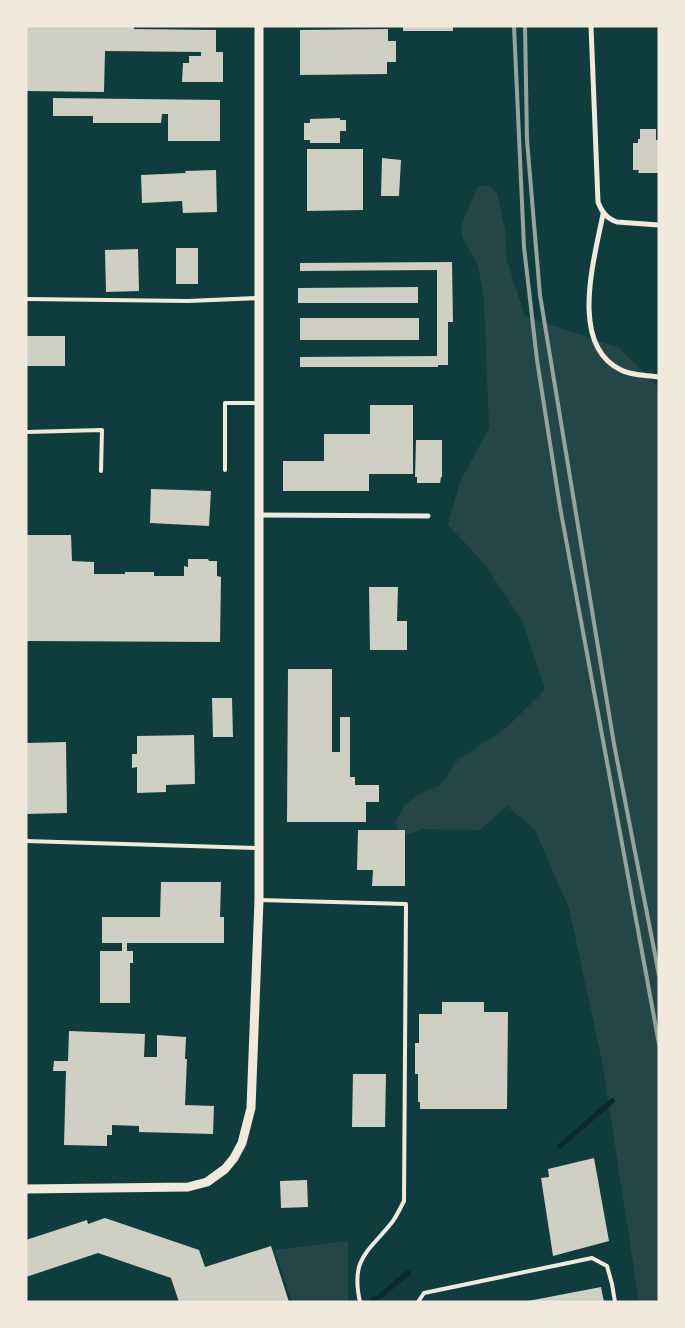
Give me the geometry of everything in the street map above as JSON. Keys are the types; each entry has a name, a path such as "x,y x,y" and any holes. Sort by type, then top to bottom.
{"street":[{"path":"26,1189 188,1187 206,1182 225,1169 234,1158 242,1143 252,1108 259,900 259,26"},
{"path":"591,26 598,202 603,214 610,220 659,225"},
{"path":"603,214 588,291 588,313 593,336 600,352 619,370 659,377"},
{"path":"260,515 428,516"}],"lane":[{"path":"26,299 188,301 259,298"},
{"path":"225,470 225,403 260,402"},
{"path":"26,432 102,430 101,471"},
{"path":"26,841 259,848"},
{"path":"259,900 406,904 404,1201 393,1220 372,1244 360,1262 357,1274 360,1302"},
{"path":"418,1302 424,1293 592,1258 607,1266 615,1302"}],"shaded area":[{"path":"478,186 489,186 497,193 505,229 507,261 525,316 619,348 659,387 659,1302 639,1302 602,1061 569,908 535,830 507,806 480,830 421,829 407,835 400,832 396,827 396,820 404,807 417,795 439,786 458,760 505,729 545,690 523,622 483,562 448,525 460,482 489,428 484,301 478,265 463,238 461,226"},
{"path":"348,1241 348,1302 292,1302 275,1250"}],"building":[{"path":"26,26 134,26 134,29 216,30 216,52 223,52 223,82 182,82 183,63 189,63 189,56 201,56 201,52 105,51 104,92 26,91"},
{"path":"403,26 453,26 453,31 403,31"},
{"path":"388,29 388,41 396,41 396,62 387,62 387,74 300,75 300,30"},
{"path":"53,98 220,100 220,141 168,141 168,114 162,114 161,123 93,123 93,116 53,116"},
{"path":"340,118 340,120 346,120 346,131 340,131 340,143 310,143 310,140 304,140 304,123 310,123 310,119"},
{"path":"640,129 656,129 656,140 659,140 659,173 638,173 639,170 633,170 633,143 638,143 638,139 640,139"},
{"path":"307,149 363,149 363,210 307,211"},
{"path":"382,158 401,160 399,196 381,196"},
{"path":"216,170 217,212 183,213 182,201 142,203 141,175"},
{"path":"176,248 198,248 198,284 176,284"},
{"path":"138,249 139,291 106,292 105,250"},
{"path":"452,262 453,322 448,322 448,365 438,365 438,367 300,367 300,357 437,356 437,270 300,271 300,263"},
{"path":"418,287 418,303 298,303 298,288"},
{"path":"300,318 419,318 419,340 300,340"},
{"path":"27,336 65,336 65,366 26,366"},
{"path":"370,405 413,405 413,474 369,474 369,491 283,491 283,461 324,461 324,434 370,434"},
{"path":"416,440 442,440 442,477 440,483 417,483 417,477 415,477"},
{"path":"151,489 211,491 209,526 150,523"},
{"path":"26,535 71,535 72,561 94,562 94,574 154,572 154,576 184,576 184,566 188,567 188,559 217,561 217,576 221,577 220,642 26,641"},
{"path":"369,587 398,587 397,621 407,621 407,650 370,650"},
{"path":"288,669 332,669 332,752 340,752 340,717 350,717 350,777 355,777 355,785 379,785 379,802 366,802 366,822 287,822"},
{"path":"212,698 232,698 233,737 213,737"},
{"path":"194,735 195,784 166,785 166,792 137,793 137,767 132,768 132,754 137,754 137,736"},
{"path":"66,742 67,813 26,814 26,743"},
{"path":"358,830 405,830 405,886 372,886 373,870 357,870"},
{"path":"161,882 221,882 220,917 224,917 224,943 127,943 127,951 133,951 133,963 130,963 130,1003 100,1003 100,951 122,951 122,943 102,943 102,917 160,917"},
{"path":"442,1002 484,1002 484,1012 508,1012 507,1109 420,1109 420,1102 418,1102 418,1074 415,1074 415,1043 419,1043 419,1014 442,1014"},
{"path":"69,1031 145,1034 144,1057 157,1057 157,1035 186,1037 185,1105 214,1106 213,1134 139,1132 139,1126 112,1125 112,1135 107,1135 107,1146 64,1145 66,1071 53,1071 54,1061 68,1061"},
{"path":"353,1074 386,1074 385,1127 352,1127"},
{"path":"594,1158 609,1241 553,1256 541,1178 549,1177 548,1169"},
{"path":"307,1180 308,1207 281,1208 280,1181"},
{"path":"105,1218 199,1250 205,1267 271,1246 289,1302 179,1302 171,1278 98,1253 26,1277 26,1240 87,1220 88,1224"},
{"path":"601,1287 604,1302 528,1302 528,1301"}],"waterway":[{"path":"560,1146 612,1101"},
{"path":"372,1300 378,1298 408,1273"}],"railway":[{"path":"514,26 524,247 537,360 560,507 659,1044"},
{"path":"525,26 527,140 540,295 614,744 659,975"}]}
